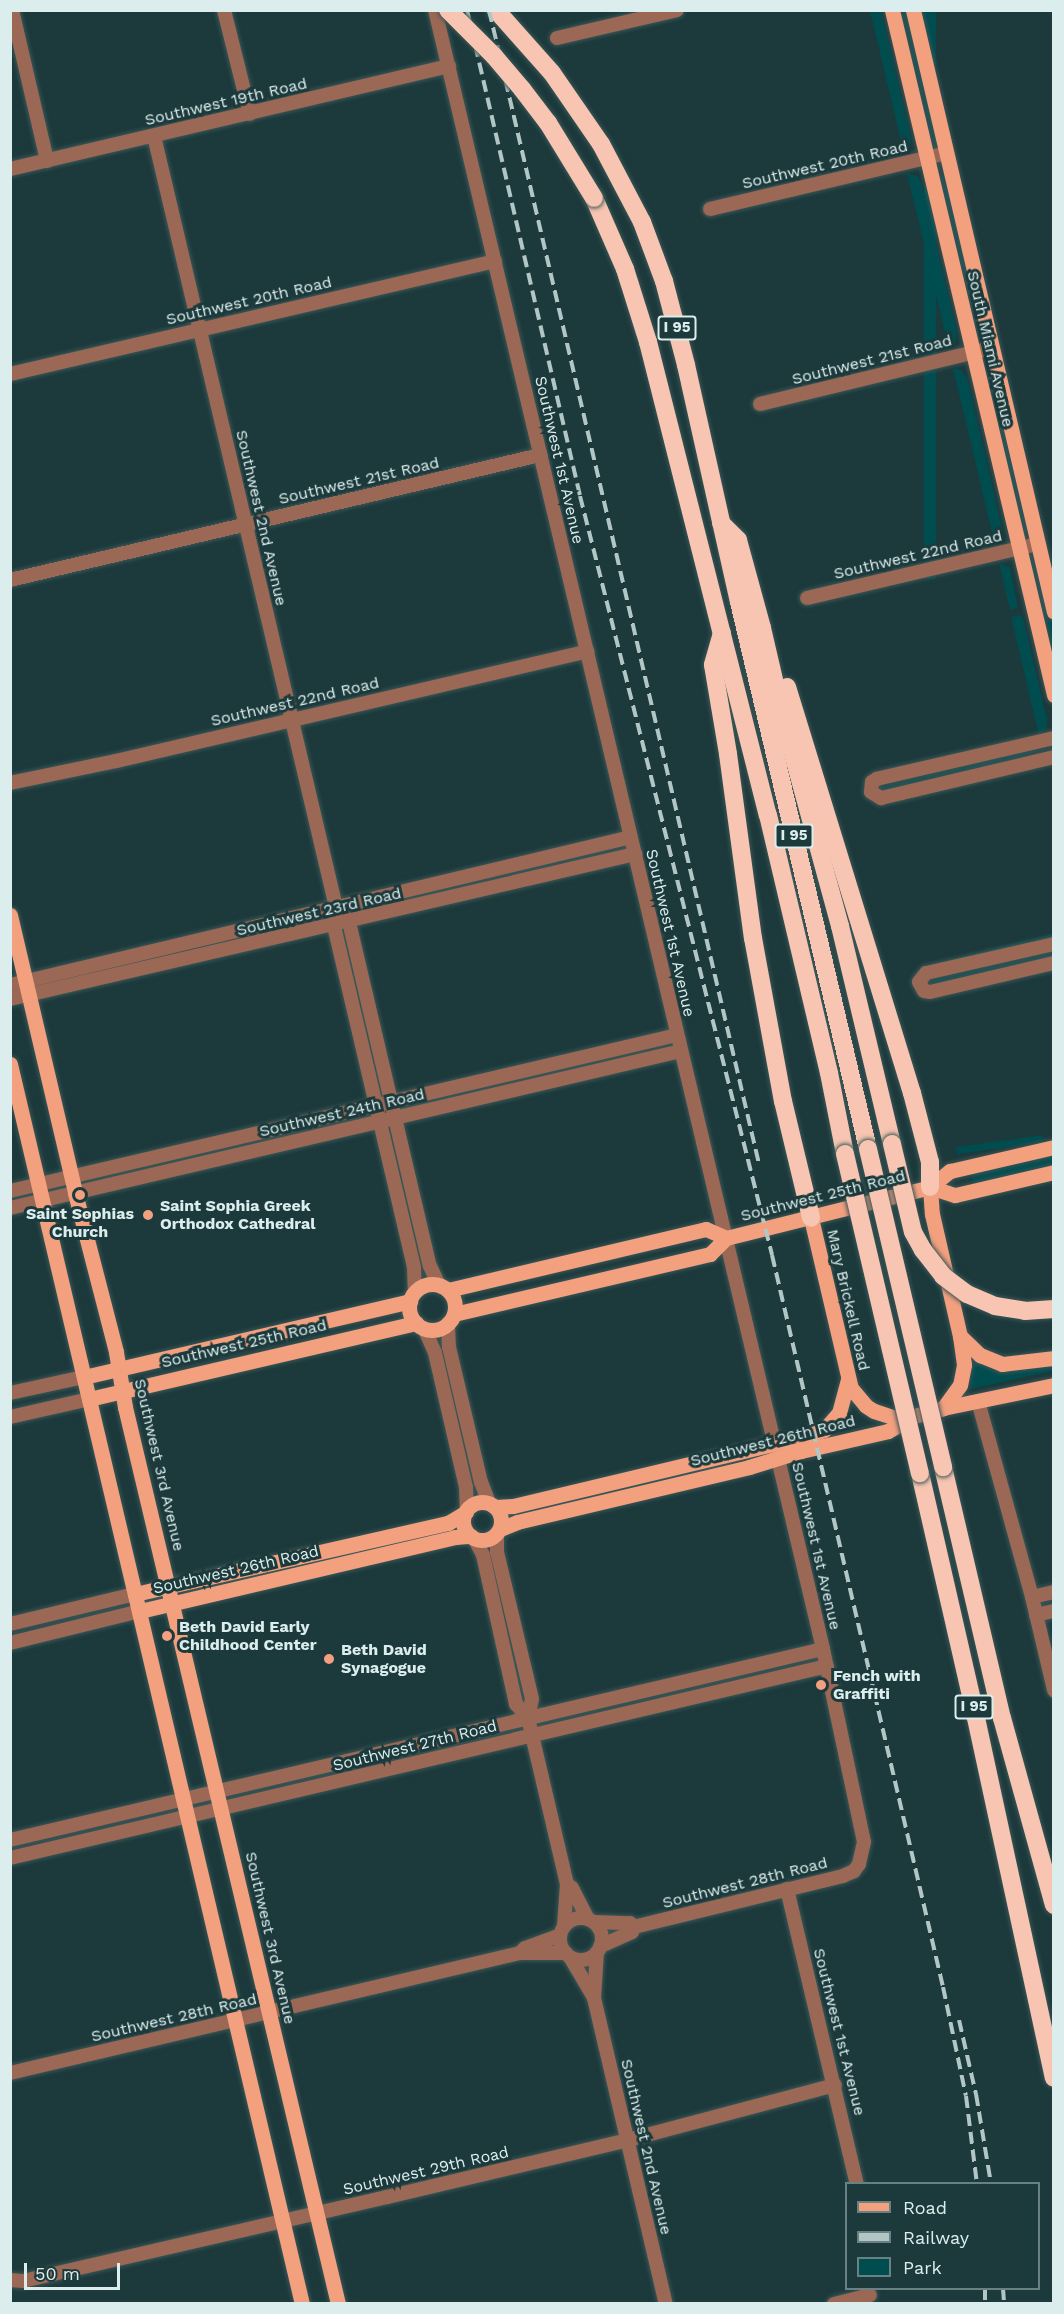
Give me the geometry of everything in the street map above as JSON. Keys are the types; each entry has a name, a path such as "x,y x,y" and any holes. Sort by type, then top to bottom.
{"highway":[{"name":"I 95","path":"448,10 494,56 548,123 594,198 612,236 638,306 722,632 829,1073 845,1154 976,1718 1053,2078"},
{"name":"I 95","path":"496,10 552,73 601,144 642,222 664,281 686,365 721,523 1005,1729 1053,1905"},
{"path":"721,523 738,540 762,628 782,714 840,926 913,1232 922,1250 944,1276 967,1294 995,1306 1025,1311 1053,1309"},
{"path":"762,628 775,646 912,1093 930,1162 930,1187"},
{"path":"722,632 713,665 728,754 751,928 777,1072 811,1218"}],"main road":[{"name":"South Miami Avenue","path":"892,10 1053,695"},
{"name":"South Miami Avenue","path":"913,10 1053,612"},
{"name":"Southwest 3rd Avenue","path":"10,915 338,2304"},
{"path":"10,1064 302,2304"},
{"name":"Southwest 25th Road","path":"451,1319 710,1254 726,1238 930,1187 950,1171 1053,1147"},
{"name":"Southwest 25th Road","path":"930,1187 955,1195 1053,1172"},
{"path":"930,1187 932,1214 960,1336 963,1378 952,1398 943,1408"},
{"name":"Mary Brickell Road","path":"811,1218 848,1380 857,1396 874,1411 892,1417 914,1416"},
{"name":"Southwest 25th Road","path":"444,1288 706,1229 726,1238"},
{"path":"428,1284 444,1288 455,1304 451,1319 437,1329 420,1326 410,1312 413,1296 428,1284"},
{"name":"Southwest 25th Road","path":"84,1377 413,1296"},
{"name":"Southwest 25th Road","path":"89,1399 420,1326"},
{"path":"960,1336 980,1354 1002,1364 1053,1358"},
{"name":"Southwest 26th Road","path":"498,1531 517,1522 776,1452 832,1422 842,1407 848,1380"},
{"name":"Southwest 26th Road","path":"492,1505 513,1506 888,1431 914,1416 1053,1385"},
{"path":"477,1503 492,1505 500,1515 498,1531 484,1540 472,1537 464,1523 466,1511 477,1503"},
{"name":"Southwest 26th Road","path":"135,1594 448,1522 466,1511"},
{"name":"Southwest 26th Road","path":"140,1611 455,1536 472,1537"}],"street":[{"path":"12,10 47,161"},
{"path":"224,10 250,114"},
{"name":"Southwest 1st Avenue","path":"435,10 827,1666 864,1842 859,1864"},
{"path":"557,38 677,10"},
{"name":"Southwest 19th Road","path":"10,169 449,66"},
{"name":"Southwest 2nd Avenue","path":"154,136 336,907 334,926 416,1274 413,1296"},
{"name":"Southwest 20th Road","path":"710,209 946,153"},
{"name":"Southwest 20th Road","path":"10,374 495,261"},
{"name":"Southwest 21st Road","path":"760,404 992,348"},
{"name":"Southwest 21st Road","path":"10,580 540,456"},
{"name":"Southwest 22nd Road","path":"807,598 1037,544"},
{"name":"Southwest 22nd Road","path":"10,783 126,759 587,651"},
{"path":"1053,738 877,779 872,782 871,792 882,798 1053,757"},
{"name":"Southwest 23rd Road","path":"10,999 28,988 336,907 631,837"},
{"name":"Southwest 23rd Road","path":"10,985 28,988 334,926 634,854"},
{"name":"Southwest 2nd Avenue","path":"336,907 349,922 430,1266 444,1288"},
{"path":"1053,944 926,974 919,982 924,991 930,992 1053,963"},
{"name":"Southwest 24th Road","path":"10,1191 677,1035"},
{"name":"Southwest 24th Road","path":"10,1208 681,1051"},
{"path":"451,1319 448,1347 481,1482 492,1505"},
{"path":"420,1326 435,1353 466,1487 466,1511"},
{"name":"Southwest 25th Road","path":"10,1393 84,1377"},
{"name":"Southwest 25th Road","path":"10,1417 89,1399"},
{"path":"978,1401 1032,1597 1053,1690"},
{"path":"498,1531 497,1551 532,1699 528,1718 567,1884 561,1945 568,1955 581,1959 598,1949 601,1933 591,1921 572,1888 567,1884"},
{"path":"472,1537 483,1555 516,1704 528,1718"},
{"path":"1032,1597 1053,1592"},
{"name":"Southwest 26th Road","path":"10,1624 135,1594"},
{"name":"Southwest 26th Road","path":"10,1643 140,1611"},
{"path":"1036,1615 1053,1611"},
{"name":"Southwest 27th Road","path":"10,1840 823,1649"},
{"name":"Southwest 27th Road","path":"10,1858 827,1666"},
{"name":"Southwest 28th Road","path":"634,1927 843,1876 854,1871 859,1864"},
{"name":"Southwest 1st Avenue","path":"788,1889 856,2182"},
{"path":"562,1930 572,1920 591,1921"},
{"name":"Southwest 28th Road","path":"591,1921 630,1923 634,1927"},
{"name":"Southwest 28th Road","path":"598,1949 632,1932 634,1927"},
{"name":"Southwest 28th Road","path":"520,1953 525,1948 562,1930"},
{"name":"Southwest 2nd Avenue","path":"594,1998 598,1949"},
{"name":"Southwest 28th Road","path":"10,2073 520,1953 568,1955"},
{"name":"Southwest 2nd Avenue","path":"568,1955 594,1998 666,2304"},
{"name":"Southwest 29th Road","path":"10,2290 17,2281 628,2140 835,2085"},
{"path":"834,2304 870,2296"}],"green space":[{"path":"870,11 881,11 911,138 910,148 904,154"},
{"path":"897,11 908,11 935,136 932,138 928,136"},
{"path":"924,11 936,11 936,579 924,579"},
{"path":"907,173 917,176 921,182 957,332 955,344 949,349"},
{"path":"942,176 947,178 983,339 980,341 975,340 939,178"},
{"path":"990,363 1028,534 1025,535 1022,534 983,364"},
{"path":"953,368 961,370 967,378 1003,531 1001,539 995,545"},
{"path":"1032,558 1038,563 1053,628 1053,678 1028,560"},
{"path":"999,563 1010,567 1018,608 1010,610"},
{"path":"1020,615 1023,617 1047,720 1046,729 1039,735 1011,617"},
{"path":"1031,749 1033,755 883,791 880,787"},
{"path":"1053,934 1053,938 941,965 939,962"},
{"path":"1053,949 1053,958 934,984 932,982 936,976"},
{"path":"978,969 1053,969 1053,973 978,973"},
{"path":"1043,1135 1044,1142 957,1154 956,1147"},
{"path":"1053,1152 1053,1167 976,1184 971,1179 973,1171"},
{"path":"976,1362 997,1370 1053,1363 1053,1371 970,1389 970,1366"}],"railway":[{"path":"467,10 580,496 772,1255 943,1987 966,2096 977,2182"},
{"path":"489,10 759,1164"},
{"path":"959,2020 976,2094 991,2182"},
{"path":"985,2290 985,2304"},
{"path":"1003,2290 1004,2304"}],"place":[{"name":"Saint Sophias Church","path":"80,1195"},
{"name":"Saint Sophia Greek Orthodox Cathedral","path":"148,1215"},
{"name":"Beth David Early Childhood Center","path":"167,1636"},
{"name":"Beth David Synagogue","path":"329,1659"},
{"name":"Fench with Graffiti","path":"821,1685"}]}
